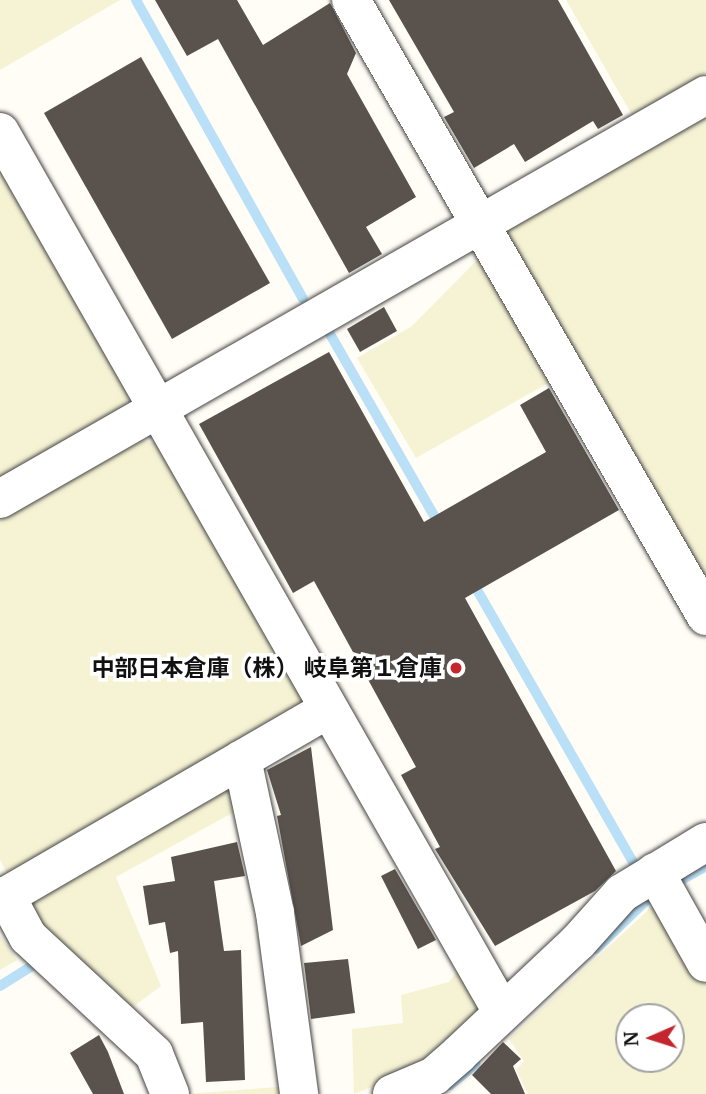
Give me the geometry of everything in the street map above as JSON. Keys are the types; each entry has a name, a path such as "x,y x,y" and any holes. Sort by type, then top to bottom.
{"street":[{"path":"351,0 706,616"},
{"path":"0,499 706,95"},
{"path":"0,132 501,1010"},
{"path":"170,1094 154,1054 27,937 6,897 328,709"},
{"path":"242,759 275,913 299,1094"},
{"path":"392,1094 438,1085 501,1010 578,942 622,892 706,842"},
{"path":"655,872 706,963"}],"shaded area":[{"path":"0,0 120,0 0,70"},
{"path":"566,0 706,0 706,73 632,115"},
{"path":"706,114 706,586 509,243 510,225"},
{"path":"0,166 129,394 124,409 0,480"},
{"path":"485,252 557,378 416,458 357,358 412,326"},
{"path":"140,440 159,444 303,695 302,712 7,873 0,860 0,520"},
{"path":"241,776 245,806 116,877 161,986 122,1015 22,900"},
{"path":"659,900 706,982 706,1094 528,1094 516,1070 524,1061 509,1039"},
{"path":"0,935 17,960 0,970"},
{"path":"465,960 488,1007 431,1064 354,1094 352,1029 403,1023 401,995 449,982"},
{"path":"291,1086 292,1094 186,1094"}],"building":[{"path":"155,0 237,0 263,45 330,3 356,53 347,74 416,197 366,227 382,254 349,273 218,39 187,56"},
{"path":"389,0 558,0 623,115 598,129 593,121 525,162 514,144 474,168 444,117 454,112"},
{"path":"141,57 270,283 172,339 44,113"},
{"path":"384,307 397,331 360,352 347,329"},
{"name":"中部日本倉庫（株） 岐阜第１倉庫","path":"329,352 424,522 546,452 520,405 549,388 619,510 465,598 616,871 595,891 495,946 435,849 440,847 401,775 416,767 314,581 293,593 199,424"},
{"path":"311,747 333,930 301,946 277,816 281,815 267,770"},
{"path":"237,842 245,876 214,881 224,951 241,950 245,1080 206,1082 203,1022 181,1024 178,951 170,953 165,922 149,925 143,886 175,881 171,857"},
{"path":"395,869 436,940 418,949 381,876"},
{"path":"348,959 355,1013 311,1019 304,963"},
{"path":"99,1035 124,1094 93,1094 70,1053"},
{"path":"503,1042 521,1059 513,1066 525,1094 491,1094 472,1075"}],"waterway":[{"path":"136,0 303,299"},
{"path":"330,334 440,526"},
{"path":"472,581 635,866"},
{"path":"674,884 706,866"},
{"path":"596,949 654,893"},
{"path":"0,986 35,964 30,958"},
{"path":"450,1085 476,1064"}],"place":[{"name":"中部日本倉庫（株） 岐阜第１倉庫","path":"456,668"}]}
